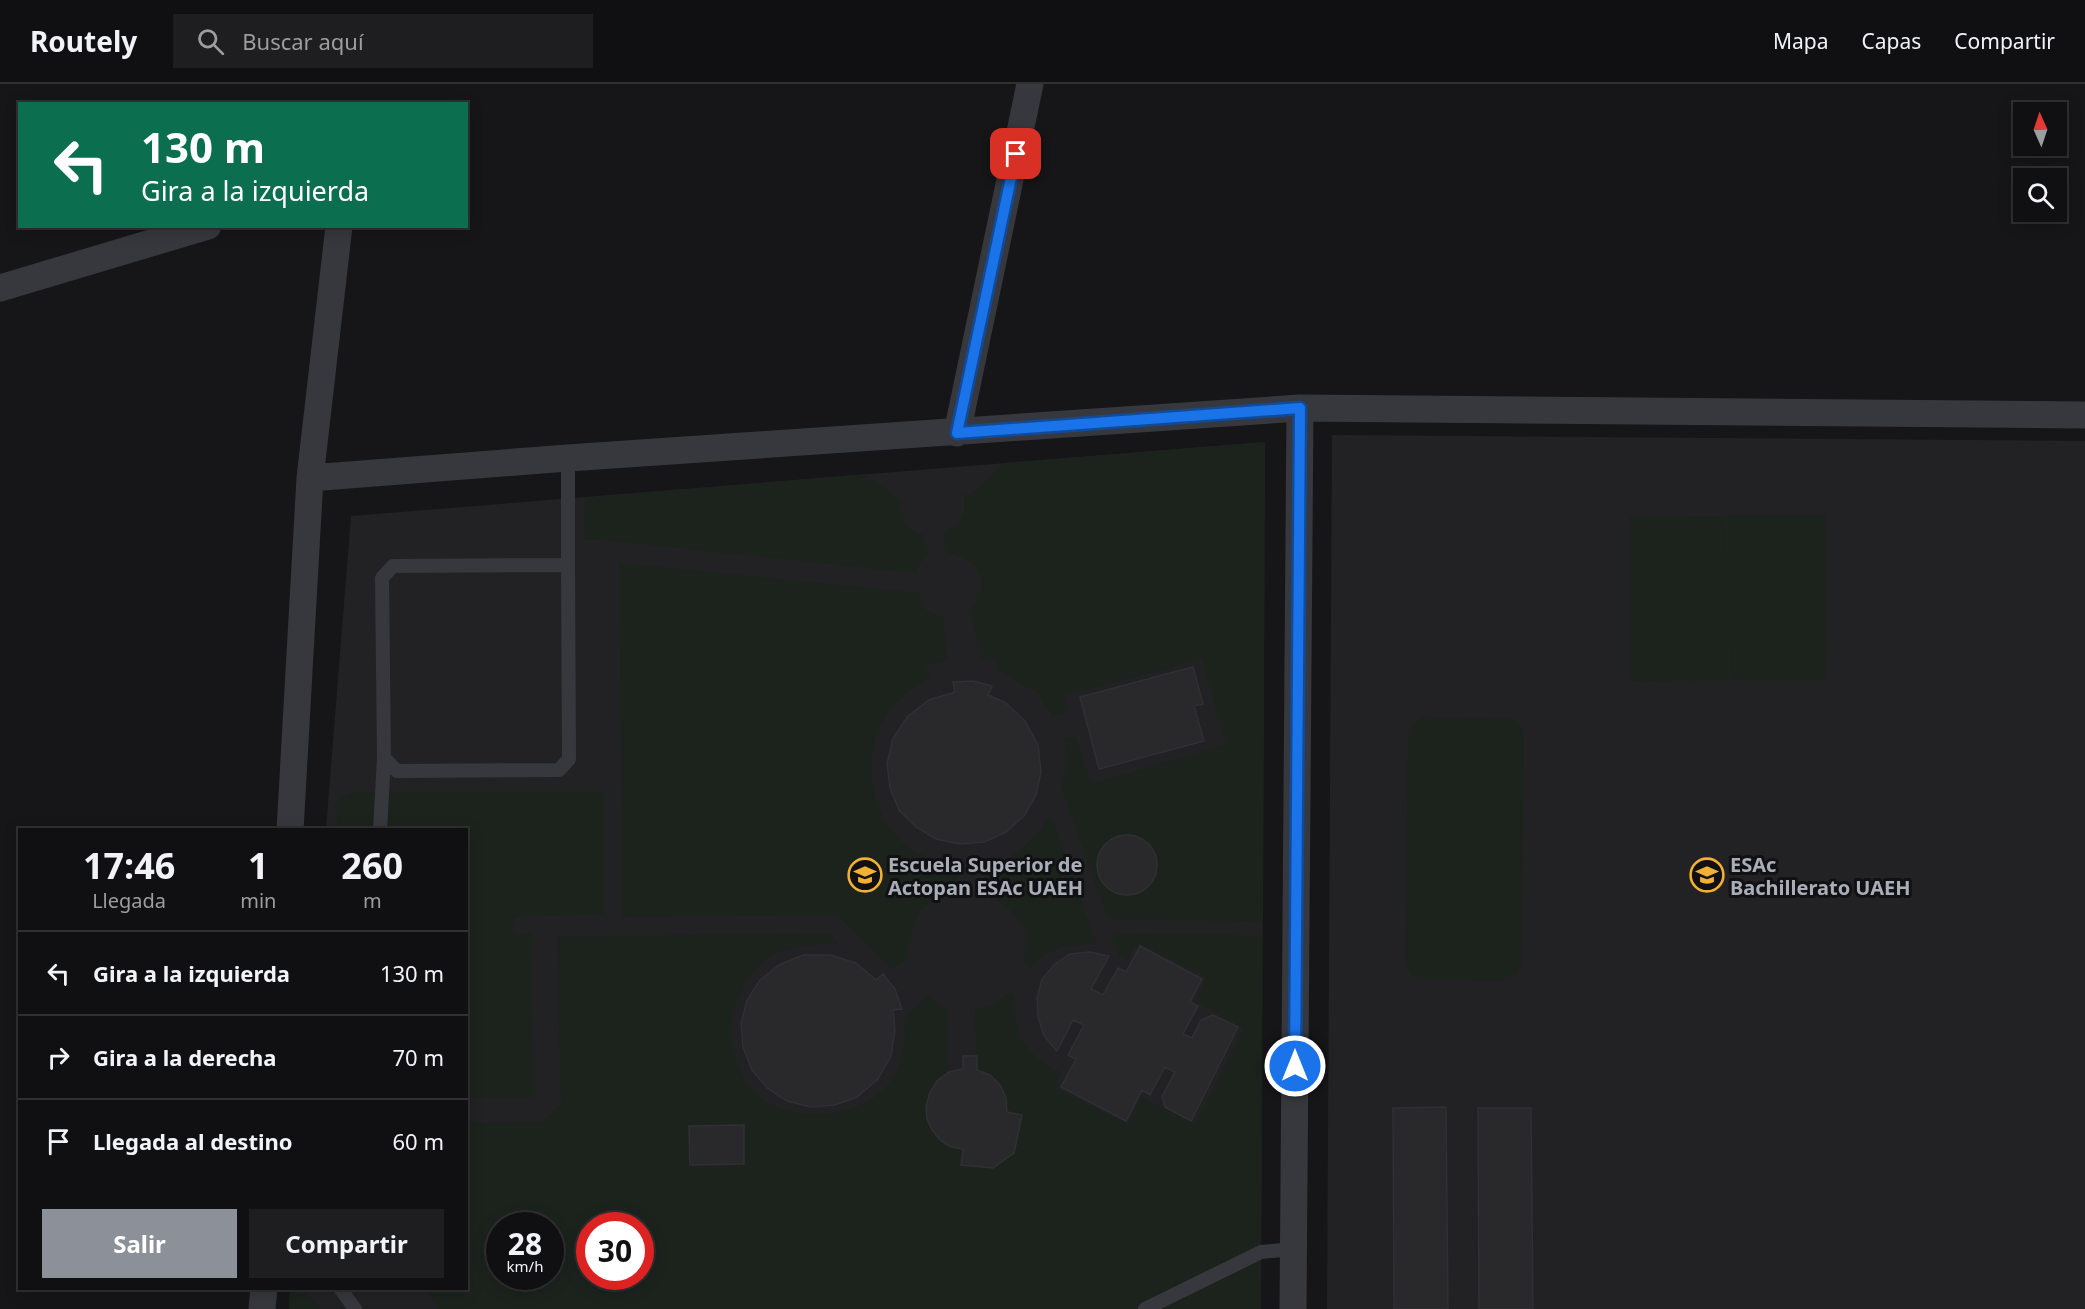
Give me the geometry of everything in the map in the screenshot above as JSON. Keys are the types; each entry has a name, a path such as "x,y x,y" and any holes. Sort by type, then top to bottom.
{"street":[{"path":"957,433 1030,84"},
{"path":"0,288 201,228"},
{"path":"290,828 310,478 339,228"},
{"path":"1293,1309 1300,408"},
{"path":"310,478 1300,408 2085,415"},
{"path":"262,1309 264,1290"}],"lane":[{"path":"384,758 397,771 559,770 569,759 568,458"},
{"path":"380,828 384,758 382,578 393,566 568,565"},
{"path":"1145,1309 1261,1252 1294,1249"},
{"path":"341,1290 355,1309"}],"shaded area":[{"name":"ESAc Bachillerato UAEH","path":"1332,435 2085,441 2085,1309 1327,1309"},
{"name":"Escuela Superior de Actopan ESAc UAEH","path":"1265,442 1261,1309 289,1309 290,1290 468,1290 468,828 326,828 351,516"},
{"path":"1265,442 1263,921 1108,919 1061,787 1067,767 1064,739 1075,736 1092,784 1226,744 1202,659 1063,696 1069,712 1052,716 1039,694 999,671 998,661 983,660 969,612 981,591 980,575 969,562 947,553 943,532 958,525 964,513 964,495 972,494 1003,463"},
{"path":"865,474 900,500 905,523 912,530 924,535 928,555 921,562 916,573 604,540 584,540 584,498"},
{"path":"1728,515 1825,515 1826,680 1729,680"},
{"path":"1727,516 1728,680 1631,681 1630,517"},
{"path":"619,563 919,593 926,610 943,617 947,659 926,666 930,678 912,689 891,707 879,729 873,747 871,765 877,802 894,834 919,853 958,867 957,890 932,902 918,915 911,933 908,960 892,969 837,915 623,917"},
{"path":"1423,717 1510,718 1520,724 1524,735 1521,963 1515,976 1502,981 1421,980 1410,974 1405,961 1408,737 1413,723"},
{"path":"354,792 605,792 605,914 514,917 513,933 532,933 534,1097 468,1098 468,828 336,828 339,798"},
{"path":"1051,815 1097,945 1061,948 1046,955 1030,968 1023,962 1027,943 1023,926 1005,906 983,892 985,868 1023,848"},
{"path":"830,933 839,943 797,947 773,955 754,972 738,999 732,1030 733,1046 743,1076 752,1089 764,1100 780,1108 810,1114 843,1111 860,1105 875,1097 890,1082 902,1053 906,1019 927,996 949,1010 949,1072 929,1095 926,1104 927,1122 939,1139 948,1145 965,1150 993,1168 1014,1153 1022,1116 1007,1112 1005,1097 1000,1086 991,1077 977,1070 975,1009 994,1004 1009,992 1015,995 1016,1022 1023,1042 1029,1051 1061,1073 1054,1088 1128,1124 1142,1097 1195,1124 1244,1028 1196,1002 1207,977 1138,943 1127,960 1119,956 1112,933 1262,936 1261,1309 438,1309 427,1290 468,1290 468,1125 472,1123 541,1122 561,1105 557,937"},
{"path":"290,1290 303,1290 321,1309 289,1309"}],"building":[{"path":"1193,667 1203,704 1194,706 1204,741 1099,769 1080,697"},
{"path":"973,681 992,686 988,695 1006,703 1025,721 1038,745 1041,772 1036,795 1024,816 1006,832 984,842 960,844 936,839 916,827 899,810 890,788 887,764 893,738 908,716 929,700 955,692 953,682"},
{"path":"1121,835 1133,835 1144,840 1152,848 1157,865 1155,877 1144,890 1133,895 1121,895 1110,890 1102,882 1097,871 1097,859 1102,848 1110,840"},
{"path":"1140,946 1202,979 1190,1002 1198,1006 1183,1034 1192,1038 1201,1020 1213,1015 1238,1027 1191,1121 1165,1107 1162,1096 1175,1072 1165,1067 1150,1095 1142,1090 1126,1121 1061,1087 1076,1059 1068,1055 1084,1025 1073,1020 1057,1051 1044,1036 1038,1017 1037,998 1042,979 1055,964 1070,954 1090,952 1109,956 1091,989 1103,995 1118,968 1126,972"},
{"path":"803,955 830,955 856,963 876,980 883,974 895,989 902,1009 893,1010 895,1030 891,1056 878,1079 857,1097 835,1105 811,1107 787,1101 767,1088 752,1070 743,1047 741,1023 747,1000 760,980 779,965"},
{"path":"963,1056 977,1056 977,1070 990,1075 1000,1085 1006,1098 1007,1112 1022,1115 1014,1153 993,1168 961,1165 963,1149 951,1147 940,1140 927,1119 926,1106 930,1092 937,1081 949,1072 963,1069"},
{"path":"1446,1107 1448,1309 1394,1309 1393,1108"},
{"path":"1478,1108 1531,1108 1533,1309 1479,1309"},
{"path":"744,1125 744,1164 690,1165 689,1126"}],"place":[{"name":"Escuela Superior de Actopan ESAc UAEH","path":"865,875"},
{"name":"ESAc Bachillerato UAEH","path":"1707,875"}],"route":[{"path":"1016,154 957,433 1300,408 1295,1066"}]}
